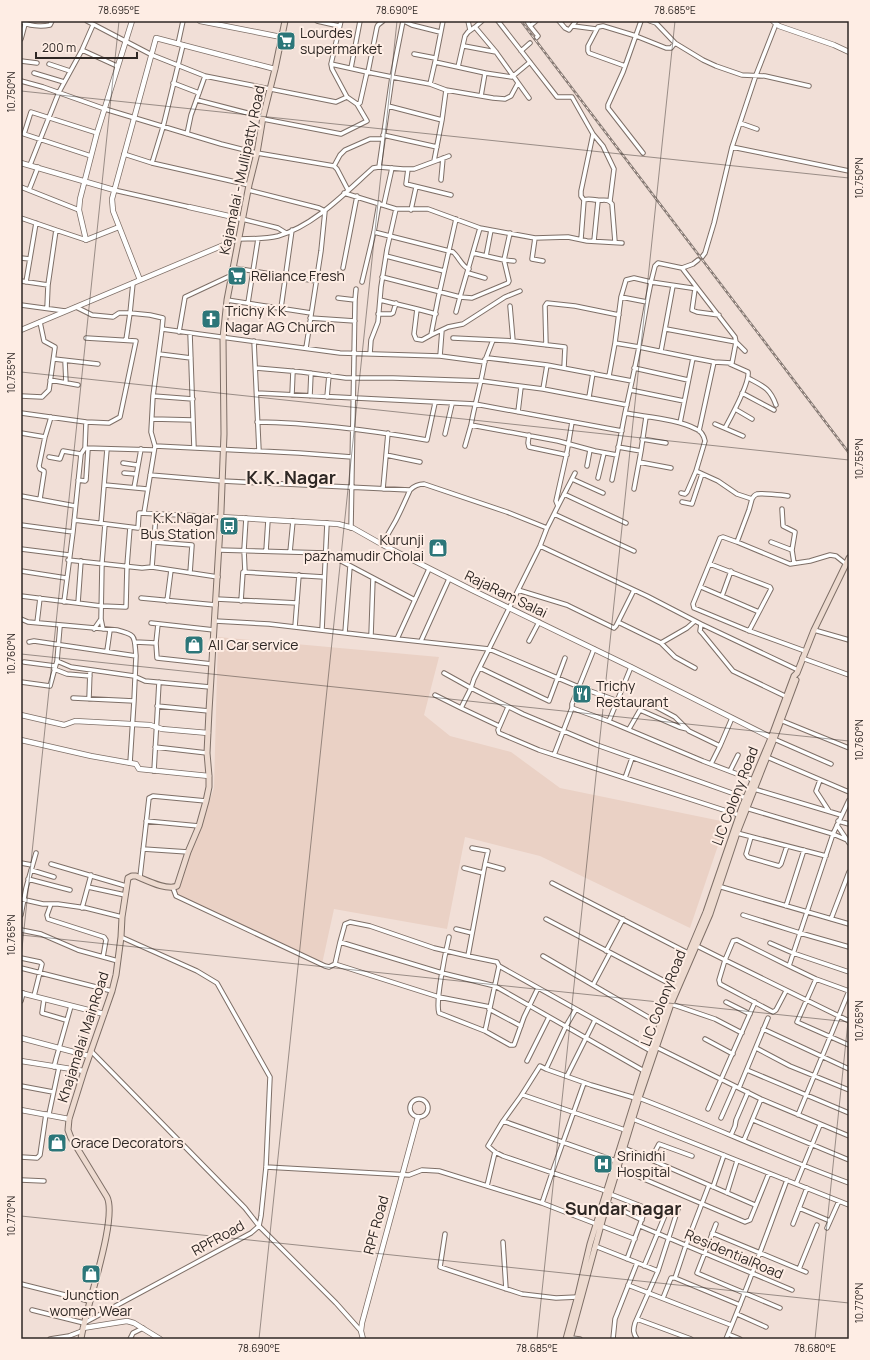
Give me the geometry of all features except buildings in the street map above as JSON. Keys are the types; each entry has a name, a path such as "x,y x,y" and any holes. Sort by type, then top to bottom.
{"main road":[{"name":"Kajamalai - Mullipatty Road","path":"221,517 224,449 223,338 227,300 263,118 276,69 284,21"},
{"path":"126,886 128,878 132,876 140,877 165,887 173,888 177,886 206,801 209,776 207,753 210,687 221,517"},
{"path":"797,671 814,630 849,558"},
{"name":"LIC ColonyRoad","path":"580,1297 590,1244 607,1203 608,1192 618,1168 628,1127 633,1119 644,1071 671,1004 674,988 708,913 737,833 743,812 767,757 779,720 797,678 797,671"},
{"name":"LIC Colony Road","path":"717,885 743,812 746,798 773,738"},
{"name":"Khajamalai MainRoad","path":"82,1339 89,1301 102,1259 110,1205 100,1185 71,1138 68,1130 69,1119 112,991 118,961 126,886"},
{"path":"653,1048 660,1024 674,988 688,953 694,944"},
{"name":"LIC ColonyRoad","path":"569,1338 595,1246 598,1224 616,1161 653,1048"}],"street":[{"path":"21,21 25,24 45,26 50,25 52,21"},
{"path":"88,21 152,55 206,76 336,102 347,97"},
{"path":"86,240 79,210 80,194 117,66 132,21"},
{"path":"152,163 163,127 178,66 183,21"},
{"path":"200,21 282,37"},
{"path":"317,21 339,26"},
{"path":"197,100 263,118 341,134 368,121 356,104 347,97 332,69 331,64 340,21"},
{"path":"350,68 360,21"},
{"path":"356,104 360,103 378,24 383,21"},
{"path":"379,167 392,77 403,21 440,32"},
{"path":"430,84 443,21"},
{"path":"468,21 470,30"},
{"path":"458,67 464,46 465,36 482,21"},
{"path":"498,21 557,98 572,97 593,134 604,146 614,169 610,201 612,204 615,242"},
{"path":"527,21 538,36 536,38"},
{"path":"530,26 536,21"},
{"path":"559,21 567,30 571,29 576,21"},
{"path":"641,21 608,108 643,153"},
{"path":"650,21 656,23 675,43 716,66 742,75 765,76 809,86"},
{"path":"702,257 705,253 714,223 732,147 774,23 849,52"},
{"path":"21,39 25,24"},
{"path":"30,165 59,92 94,25"},
{"path":"573,26 596,29"},
{"path":"625,66 589,53 587,49 588,46 596,29 600,26 636,36 666,48 671,48 675,43"},
{"path":"475,27 496,52 529,98"},
{"path":"140,280 111,204 156,38 276,69"},
{"path":"521,51 530,43"},
{"path":"464,46 496,52"},
{"path":"82,50 117,66"},
{"path":"414,54 458,67 512,77 530,62"},
{"path":"21,61 37,63"},
{"path":"49,64 70,71"},
{"path":"331,64 430,84 446,90 505,99 511,96 518,82"},
{"path":"34,73 64,82"},
{"path":"481,96 485,73"},
{"path":"187,134 191,115 206,76"},
{"path":"21,81 187,134 257,153 334,166 337,169 346,191 396,209 428,209 480,228 535,238 568,236 594,241 622,243"},
{"path":"173,84 199,93"},
{"path":"434,161 446,90"},
{"path":"388,106 442,120"},
{"path":"90,156 24,134 32,112 97,134"},
{"path":"740,123 757,129"},
{"path":"581,239 584,200 581,196 581,190 593,134"},
{"path":"334,166 344,150 370,139 383,137 437,147"},
{"path":"732,147 849,171"},
{"path":"124,154 152,163 249,188 325,211"},
{"path":"21,330 238,239 258,239 279,236 286,233 325,211 373,168 414,169 449,156"},
{"path":"441,180 443,158"},
{"path":"21,163 114,190 242,218 278,228 286,233"},
{"path":"29,190 38,167"},
{"path":"384,204 392,168"},
{"path":"408,169 406,183 416,187 451,195"},
{"path":"21,187 79,210"},
{"path":"411,210 416,187"},
{"path":"343,268 357,196"},
{"path":"584,200 610,201"},
{"path":"594,241 598,201"},
{"path":"362,282 374,232 379,202"},
{"path":"370,354 371,340 378,322 382,277 396,209"},
{"path":"306,348 325,211"},
{"path":"21,218 86,240 119,227"},
{"path":"431,335 439,292 456,219"},
{"path":"26,282 36,222"},
{"path":"456,312 480,228"},
{"path":"47,308 48,285 56,230"},
{"path":"281,308 292,230"},
{"path":"486,256 491,230"},
{"path":"374,232 449,250 456,254 468,271 485,278"},
{"path":"382,277 460,297 472,298 508,283 509,281 504,260 510,233"},
{"path":"535,238 532,259 543,261"},
{"path":"248,303 258,239"},
{"path":"473,253 514,261"},
{"path":"386,256 444,272"},
{"path":"21,258 30,259"},
{"path":"612,480 655,266 658,263 682,268 693,264 698,260"},
{"path":"234,268 316,281"},
{"path":"682,268 696,289 735,337 736,342 733,362 730,364"},
{"path":"179,332 185,297 232,276"},
{"path":"609,376 621,297 626,280 634,278 696,289"},
{"path":"21,281 48,285"},
{"path":"126,340 133,283"},
{"path":"661,351 673,286"},
{"path":"696,289 692,310 718,316"},
{"path":"351,528 356,290"},
{"path":"417,309 415,337 416,339 422,340 448,327 463,324 505,297 520,291"},
{"path":"621,297 647,302"},
{"path":"338,298 355,300"},
{"path":"227,300 311,313"},
{"path":"380,300 436,314"},
{"path":"378,314 393,313 396,303"},
{"path":"546,345 545,303 575,306 619,315"},
{"path":"21,305 66,311"},
{"path":"510,306 513,341"},
{"path":"76,307 92,314 114,317 119,313 130,313 163,318 152,396 151,432 154,448 144,513"},
{"path":"310,318 355,321"},
{"path":"21,396 42,397 49,390 55,347 44,341 40,322"},
{"path":"162,329 340,353 440,356 547,365 609,376 632,382"},
{"path":"666,329 736,342 745,351"},
{"path":"440,356 442,330"},
{"path":"190,333 194,448"},
{"path":"21,413 86,422 109,423 121,416 136,341 86,338"},
{"path":"453,338 513,341 565,347 564,368"},
{"path":"465,446 486,360 493,340"},
{"path":"254,341 259,451"},
{"path":"615,343 730,364 748,372 748,378 742,393 725,428"},
{"path":"159,354 191,358"},
{"path":"54,358 65,361 98,364"},
{"path":"680,423 692,358"},
{"path":"65,361 66,382"},
{"path":"699,431 714,362"},
{"path":"542,389 547,365"},
{"path":"256,368 354,378 482,381 542,389 627,405"},
{"path":"634,368 688,380"},
{"path":"292,395 293,371"},
{"path":"310,396 312,373"},
{"path":"589,397 593,373"},
{"path":"327,397 329,375"},
{"path":"748,378 766,388 773,395 776,405"},
{"path":"50,380 78,385"},
{"path":"518,412 521,387"},
{"path":"630,390 684,401"},
{"path":"256,393 475,404 622,431"},
{"path":"742,393 774,410"},
{"path":"152,396 193,399"},
{"path":"257,422 353,428 427,440 435,403"},
{"path":"445,434 452,404"},
{"path":"735,409 752,419"},
{"path":"625,413 680,423 699,431 704,437 705,441 696,471 687,492 685,494 681,493"},
{"path":"40,500 44,473 39,468 45,437 51,417"},
{"path":"634,489 646,417"},
{"path":"152,419 193,420"},
{"path":"78,480 86,480 86,422"},
{"path":"558,506 556,501 567,455 572,422"},
{"path":"715,424 743,436"},
{"path":"471,425 558,441 604,453 617,454"},
{"path":"21,433 45,437"},
{"path":"383,489 388,433"},
{"path":"529,435 528,443 530,447 567,455"},
{"path":"642,439 666,443"},
{"path":"618,447 641,451"},
{"path":"64,602 81,454 87,449 194,448 352,457"},
{"path":"103,629 101,606 107,449"},
{"path":"134,488 141,449"},
{"path":"587,466 590,450"},
{"path":"49,457 60,458 63,451 81,454"},
{"path":"598,478 604,453"},
{"path":"386,455 420,462"},
{"path":"639,462 671,468"},
{"path":"124,463 137,465"},
{"path":"696,471 718,481 737,494 752,499"},
{"path":"124,473 136,474"},
{"path":"461,708 472,688 488,649 575,473"},
{"path":"682,502 692,504 702,474"},
{"path":"150,475 222,481 410,490"},
{"path":"572,479 603,493"},
{"path":"381,544 394,525 410,490 416,486 424,484 507,512 547,528"},
{"path":"105,485 147,489"},
{"path":"564,494 626,523"},
{"path":"737,542 750,510 752,499 756,495 777,494 788,496"},
{"path":"21,496 75,506"},
{"path":"74,520 138,528 139,513 145,508"},
{"path":"782,509 783,526 795,532 792,550 794,563"},
{"path":"139,513 221,517"},
{"path":"152,568 156,514"},
{"path":"554,514 634,551"},
{"name":"RajaRam Salai","path":"221,517 327,523 338,524 351,528 449,579 509,607 773,738"},
{"path":"241,601 243,572 245,572 244,550 246,518"},
{"path":"266,551 268,520"},
{"path":"290,552 293,521"},
{"path":"322,630 327,523"},
{"path":"21,525 73,532"},
{"path":"21,596 101,606 126,607 130,527"},
{"path":"805,650 749,631 694,608 693,604 720,538 723,537 737,542 790,564 810,561 830,555 836,556 846,564"},
{"path":"154,542 191,544 189,572"},
{"path":"771,542 792,550"},
{"path":"540,546 634,590 797,671"},
{"path":"21,549 69,555"},
{"path":"219,550 326,553 415,600"},
{"path":"68,560 189,572 218,577"},
{"path":"78,603 81,561"},
{"path":"710,564 764,584 771,589 749,631"},
{"path":"345,633 350,566"},
{"path":"397,639 429,569"},
{"path":"167,601 171,570"},
{"path":"21,571 66,578"},
{"path":"722,596 731,571"},
{"path":"245,572 324,577"},
{"path":"295,627 299,576"},
{"path":"371,636 373,578"},
{"path":"421,641 449,579"},
{"path":"701,587 759,612"},
{"path":"518,590 567,605 612,628 616,628 634,590"},
{"path":"37,623 40,598"},
{"path":"141,598 167,601 297,603"},
{"path":"21,619 28,622 60,626 110,630 131,634 134,637 136,656 130,763"},
{"path":"94,628 101,619"},
{"path":"215,621 269,624 488,649 558,679 618,701"},
{"path":"661,643 687,628 695,621"},
{"path":"529,641 539,622"},
{"path":"618,622 661,643 675,657 695,668"},
{"path":"151,623 214,630"},
{"path":"158,624 156,643 157,657 159,659 212,664"},
{"path":"700,624 700,630 702,633 733,671 788,697"},
{"path":"21,682 50,686 57,661 60,626"},
{"path":"107,651 110,630"},
{"path":"814,630 849,640"},
{"path":"29,642 34,641 136,656"},
{"path":"135,642 156,643"},
{"path":"554,755 594,649"},
{"path":"480,668 549,701 565,658"},
{"path":"802,658 849,674"},
{"path":"57,661 72,667 134,676 145,681 210,687"},
{"path":"24,662 55,668 67,674 90,676"},
{"path":"609,721 631,667"},
{"path":"90,670 90,699"},
{"path":"444,673 508,707 563,731 632,758 746,798"},
{"path":"154,771 159,682"},
{"path":"435,695 499,726"},
{"path":"73,698 134,701"},
{"path":"629,729 644,703 647,702 675,717 687,729"},
{"path":"157,706 209,710"},
{"path":"508,707 499,726 499,734 554,755 625,778 743,812 833,834 848,842"},
{"path":"572,708 609,721 753,780"},
{"path":"640,710 687,729 720,746"},
{"path":"21,715 64,725 75,720 150,725 162,729 208,734"},
{"path":"711,764 732,718"},
{"path":"779,720 849,748"},
{"path":"773,738 831,764"},
{"path":"21,740 90,756 130,763 137,765 139,769 209,776"},
{"path":"155,747 207,753"},
{"path":"730,771 738,755"},
{"path":"767,757 849,792"},
{"path":"625,778 632,758"},
{"path":"820,780 816,791 828,811"},
{"path":"754,789 841,815"},
{"path":"140,877 148,800 151,796 206,801"},
{"path":"788,966 833,834 849,800"},
{"path":"146,821 198,826"},
{"path":"838,823 849,824"},
{"path":"838,823 848,842"},
{"path":"737,833 826,856"},
{"path":"751,837 746,854 748,857 779,866 787,846"},
{"path":"468,956 488,851 472,848"},
{"path":"143,849 188,852"},
{"path":"786,906 804,850"},
{"path":"21,915 22,899 36,853"},
{"path":"21,863 32,866"},
{"path":"51,864 126,886"},
{"path":"485,864 503,869"},
{"path":"464,868 483,873"},
{"path":"31,870 54,877"},
{"path":"832,919 849,872"},
{"path":"82,908 91,875"},
{"path":"28,879 70,890"},
{"path":"552,882 688,953"},
{"path":"717,885 849,924"},
{"path":"21,886 26,888"},
{"path":"88,887 125,895"},
{"path":"173,888 176,896 325,966 329,967 335,964 439,997 490,1008 521,1026"},
{"path":"22,899 43,904 58,904 82,908 122,917"},
{"path":"51,904 47,915 48,919 104,937 106,940 103,957"},
{"path":"743,915 849,947"},
{"path":"546,919 674,988"},
{"path":"593,985 623,919"},
{"path":"335,964 345,924 350,922 370,926 446,951 497,962 499,966 595,1020 761,1099 849,1136"},
{"path":"456,929 472,933"},
{"path":"21,930 41,934 78,950 118,961"},
{"path":"121,937 198,971 217,983 270,1077 266,1167 259,1226 336,1303 361,1331"},
{"path":"449,937 442,973 439,1013 485,1031 512,1046 515,1044 529,1006 538,988"},
{"path":"786,991 775,1011 772,1011 720,984 719,980 733,941 735,940 816,979 849,991 798,1115"},
{"path":"340,942 442,973 494,986 644,1071"},
{"path":"770,943 793,953 849,972"},
{"path":"694,944 849,1021"},
{"path":"544,956 660,1024"},
{"path":"21,958 41,963 42,966 34,996"},
{"path":"485,1031 499,966"},
{"path":"21,968 112,991"},
{"path":"816,979 797,1022 849,1045"},
{"path":"21,1002 22,993 104,1014"},
{"path":"44,999 42,1013 66,1020"},
{"path":"726,1002 750,1014"},
{"path":"708,1109 755,1002"},
{"path":"671,1004 715,1019 742,1033"},
{"path":"21,1157 37,1158 40,1155 53,1092 59,1048 71,1006"},
{"path":"546,1069 566,1026 576,1009"},
{"path":"527,1061 549,1017"},
{"path":"721,1118 747,1070 768,1018"},
{"path":"567,1076 595,1020"},
{"path":"763,1029 849,1068"},
{"path":"21,1038 59,1048 90,1053"},
{"path":"705,1039 733,1054"},
{"path":"756,1048 790,1066 849,1090"},
{"name":"RPFRoad","path":"50,1339 69,1336 251,1233 259,1226 245,1208 90,1053"},
{"path":"21,1062 84,1071"},
{"path":"627,1259 646,1208 608,1192 495,1152 488,1146 540,1066 584,1083 637,1098 731,1134 803,1166 849,1183"},
{"path":"747,1070 849,1113"},
{"path":"542,1203 584,1083"},
{"path":"21,1086 53,1092"},
{"path":"731,1134 748,1092"},
{"path":"521,1096 526,1095 573,1112 628,1127"},
{"path":"417,1099 423,1100 428,1104 428,1111 424,1116 418,1117 410,1110 411,1104 417,1099"},
{"path":"744,1140 761,1099"},
{"path":"21,1110 69,1119"},
{"name":"RPF Road","path":"363,1339 361,1331 362,1323 418,1117"},
{"path":"633,1119 849,1205"},
{"path":"753,1120 849,1160"},
{"path":"503,1121 616,1161"},
{"path":"796,1184 820,1125"},
{"path":"651,1159 659,1144 692,1156"},
{"path":"624,1148 756,1205"},
{"path":"487,1186 495,1152"},
{"path":"675,1278 702,1204 724,1155"},
{"path":"727,1193 736,1161"},
{"path":"266,1167 401,1175 412,1175 424,1169 439,1171 542,1203 635,1239"},
{"path":"618,1168 745,1222 750,1220 769,1173"},
{"path":"21,1180 44,1181"},
{"path":"726,1339 737,1314 787,1180"},
{"path":"793,1224 807,1188"},
{"path":"828,1228 839,1201"},
{"path":"607,1203 642,1220"},
{"path":"644,1266 668,1208"},
{"path":"799,1208 830,1221"},
{"path":"637,1339 634,1335 633,1329 658,1271 678,1209"},
{"path":"716,1224 697,1273 780,1308"},
{"path":"799,1269 817,1225"},
{"name":"ResidentialRoad","path":"640,1226 792,1290"},
{"name":"ResidentialRoad","path":"712,1233 806,1272"},
{"path":"445,1234 440,1267 522,1294 556,1298 580,1297"},
{"path":"503,1242 506,1289"},
{"path":"595,1246 658,1271"},
{"path":"614,1339 615,1319 637,1263"},
{"path":"663,1298 671,1278 675,1278 740,1305"},
{"path":"21,1284 89,1301"},
{"path":"628,1285 731,1325"},
{"path":"32,1310 83,1327 127,1322 134,1323 160,1339"},
{"path":"737,1314 766,1327"},
{"path":"637,1319 691,1339"},
{"path":"130,1339 133,1333 143,1328"},
{"path":"728,1334 740,1339"},
{"path":"569,1338 580,1339"}],"shaded area":[{"path":"218,637 439,657 424,715 450,736 511,752 560,788 726,822 690,928 540,856 465,837 447,929 334,909 322,964 174,897 214,788"}],"railway":[{"path":"521,21 849,453"}],"place":[{"name":"Lourdes supermarket","path":"286,41"},
{"name":"Reliance Fresh","path":"237,276"},
{"name":"Trichy K K Nagar AG Church","path":"211,319"},
{"name":"K.K.Nagar Bus Station","path":"229,526"},
{"name":"Kurunji pazhamudir Cholai","path":"438,548"},
{"name":"All Car service","path":"194,645"},
{"name":"Trichy Restaurant","path":"582,694"},
{"name":"Grace Decorators","path":"57,1143"},
{"name":"Srinidhi Hospital","path":"603,1164"},
{"name":"Junction women Wear","path":"91,1274"}],"district":[{"name":"K.K. Nagar","path":"291,478"},
{"name":"Sundar nagar","path":"623,1209"}]}
